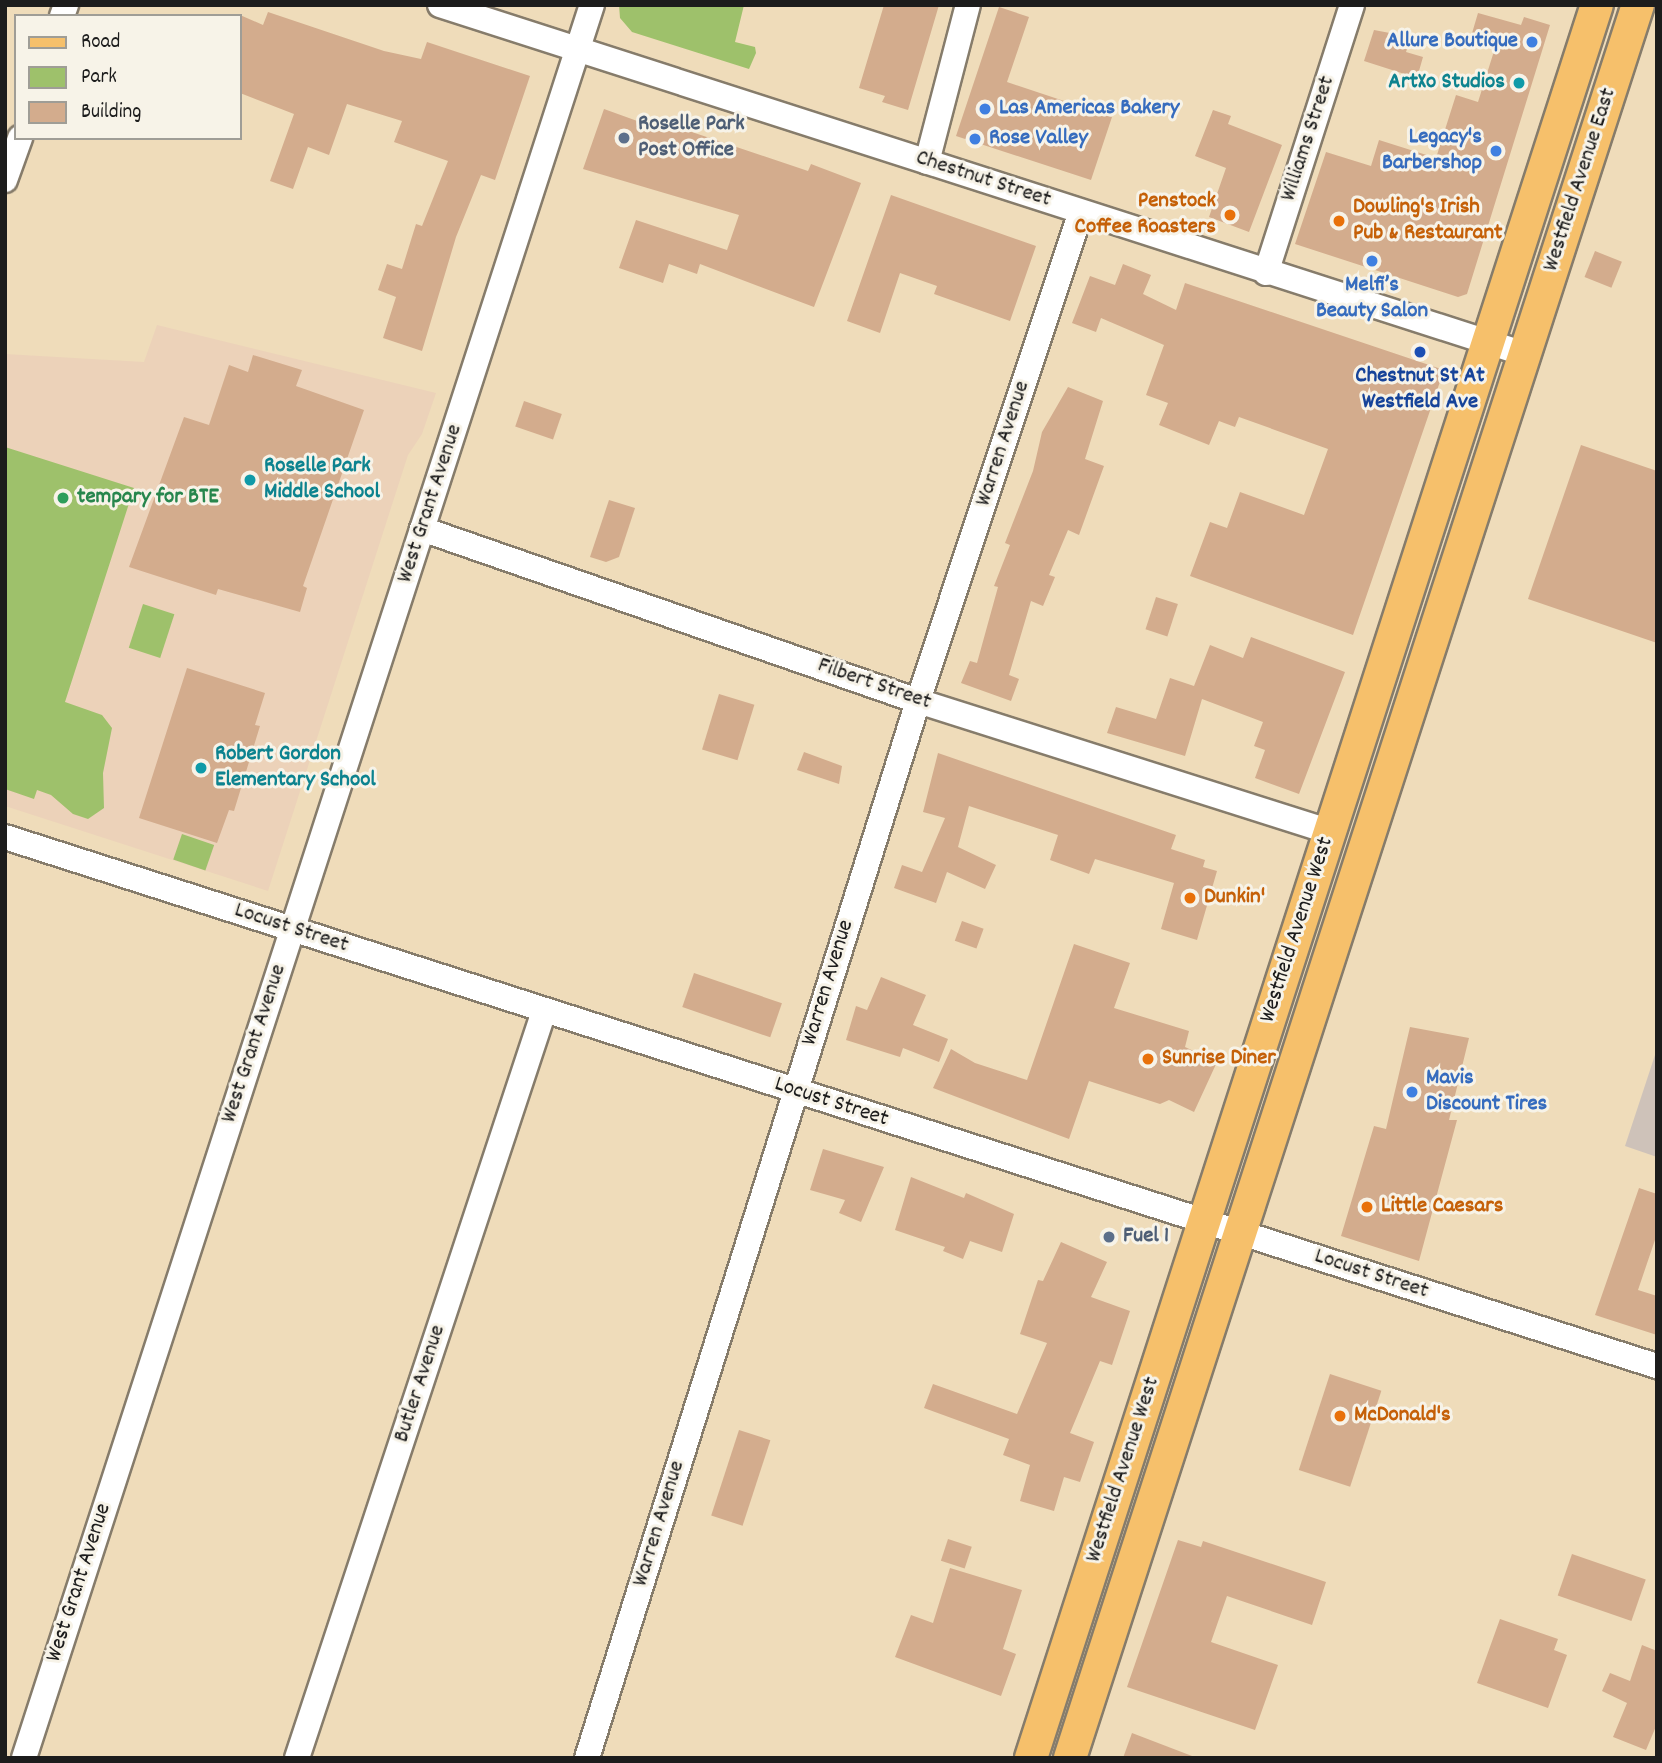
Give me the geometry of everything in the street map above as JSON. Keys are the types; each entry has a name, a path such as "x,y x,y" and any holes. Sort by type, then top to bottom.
{"main road":[{"name":"Westfield Avenue East","path":"1488,343 1597,5"},
{"name":"Westfield Avenue East","path":"1525,354 1638,5"},
{"name":"Westfield Avenue West","path":"1031,1758 1488,343"},
{"name":"Westfield Avenue West","path":"1070,1758 1525,354"}],"street":[{"name":"Chestnut Street","path":"440,5 1266,273 1525,354"},
{"name":"West Grant Avenue","path":"24,1758 593,5"},
{"path":"927,162 968,5"},
{"name":"Williams Street","path":"1266,273 1352,5"},
{"path":"5,180 19,140"},
{"name":"Warren Avenue","path":"587,1758 918,701 1081,212"},
{"name":"Filbert Street","path":"422,529 918,701 1330,832"},
{"name":"Locust Street","path":"5,837 1657,1367"},
{"name":"Butler Avenue","path":"298,1758 544,1011"}],"shaded area":[{"path":"157,325 436,393 422,434 408,455 268,891 5,806 5,354 144,362"},
{"path":"1657,1049 1657,1157 1625,1146"}],"green space":[{"path":"619,5 744,5 735,42 755,47 756,53 749,69 632,32 620,18"},
{"path":"5,447 134,488 65,702 102,715 112,728 103,773 104,808 88,819 73,814 51,795 37,790 34,799 5,789"},
{"path":"143,604 174,614 160,658 129,648"},
{"path":"182,834 214,845 205,871 173,860"}],"building":[{"path":"884,5 939,5 908,110 882,102 885,96 859,88"},
{"path":"999,7 1029,17 1007,82 1112,117 1091,180 956,136"},
{"path":"268,12 384,51 421,59 427,42 530,76 495,180 481,175 456,237 422,351 383,338 396,297 378,290 387,264 402,269 416,224 422,226 448,161 394,142 402,121 347,104 329,155 308,147 293,189 270,181 294,114 242,94 242,16 263,25"},
{"path":"1478,13 1521,25 1524,17 1550,25 1467,294 1458,297 1295,244 1326,152 1371,166 1379,140 1436,158 1456,95 1478,102 1495,48 1470,40"},
{"path":"1374,30 1411,37 1406,52 1423,57 1417,78 1364,61"},
{"path":"604,109 665,131 668,124 808,171 811,164 861,183 814,307 700,264 697,274 669,264 663,283 619,268 636,220 727,250 739,215 583,169"},
{"path":"1213,110 1231,116 1228,124 1282,145 1249,232 1209,217 1226,168 1195,156"},
{"path":"891,195 1036,246 1010,321 934,294 937,286 900,273 880,333 847,321"},
{"path":"1595,251 1622,262 1611,288 1585,277"},
{"path":"1123,264 1151,275 1143,294 1176,310 1185,283 1444,370 1353,635 1190,576 1210,522 1227,528 1240,492 1304,515 1328,449 1239,417 1235,427 1219,421 1209,445 1159,425 1168,403 1146,395 1164,345 1101,318 1096,332 1072,323 1090,276 1115,285"},
{"name":"Roselle Park Middle School","path":"253,355 302,370 296,386 364,410 303,586 307,588 300,612 218,589 216,595 129,567 184,417 209,425 229,365 248,372"},
{"path":"1068,387 1103,401 1085,459 1104,466 1079,535 1068,530 1049,575 1055,577 1043,606 1031,601 1009,675 1019,679 1011,701 961,683 970,661 977,663 998,587 994,586 1010,545 1005,543 1033,471 1042,432"},
{"path":"524,401 562,414 553,440 515,427"},
{"path":"1581,445 1657,471 1657,643 1528,599"},
{"path":"609,500 635,508 619,557 606,562 590,557"},
{"path":"1156,597 1178,604 1167,636 1145,629"},
{"path":"1251,637 1345,672 1299,794 1255,778 1265,750 1254,746 1263,722 1202,699 1185,756 1107,733 1116,707 1156,719 1170,678 1194,686 1210,645 1243,658"},
{"name":"Robert Gordon Elementary School","path":"187,668 265,693 255,725 260,726 234,811 229,810 217,843 139,818"},
{"path":"719,694 754,705 737,760 702,749"},
{"path":"804,752 842,766 839,784 797,770"},
{"path":"938,753 1176,835 1171,849 1205,860 1203,867 1217,871 1197,940 1161,929 1174,883 1095,859 1089,874 1050,860 1058,835 969,806 958,847 996,865 985,889 947,872 936,903 894,888 902,865 922,872 945,818 923,812"},
{"path":"962,921 984,929 976,949 955,941"},
{"path":"1074,944 1130,963 1114,1008 1189,1031 1185,1047 1217,1062 1194,1112 1169,1100 1160,1104 1089,1081 1069,1139 933,1088 951,1049 975,1063 1027,1080"},
{"path":"694,973 782,1003 770,1037 682,1007"},
{"path":"881,977 926,995 913,1025 948,1039 939,1062 903,1048 900,1057 846,1040 856,1006 867,1010"},
{"path":"1410,1027 1469,1038 1449,1120 1457,1120 1419,1261 1341,1236 1374,1126 1386,1129"},
{"path":"823,1149 884,1167 861,1222 839,1213 845,1200 810,1190"},
{"path":"911,1177 964,1198 966,1193 1014,1214 1002,1252 970,1241 963,1259 943,1251 945,1247 895,1230"},
{"path":"1639,1188 1657,1194 1657,1234 1638,1290 1657,1296 1657,1335 1595,1315"},
{"path":"1061,1242 1107,1262 1091,1297 1130,1311 1112,1365 1100,1361 1070,1433 1094,1442 1080,1482 1064,1477 1054,1511 1020,1501 1030,1465 1003,1455 1009,1439 924,1408 933,1384 1017,1414 1047,1343 1020,1334 1038,1280 1043,1281"},
{"path":"1330,1374 1381,1391 1350,1487 1299,1470"},
{"path":"739,1430 770,1440 743,1526 711,1516"},
{"path":"948,1539 972,1547 965,1569 941,1561"},
{"path":"1178,1540 1201,1547 1203,1541 1326,1582 1312,1625 1227,1596 1211,1642 1278,1665 1255,1730 1127,1687"},
{"path":"1572,1554 1646,1579 1631,1621 1558,1596"},
{"path":"950,1568 1022,1590 1003,1649 1016,1654 1001,1696 895,1657 911,1615 933,1623"},
{"path":"1500,1619 1558,1639 1554,1650 1567,1655 1548,1708 1477,1683"},
{"path":"1642,1645 1657,1651 1657,1724 1646,1750 1613,1737 1627,1703 1602,1691 1610,1673 1630,1681"},
{"path":"1132,1733 1192,1756 1192,1758 1123,1758"}],"place":[{"name":"Allure Boutique","path":"1532,42"},
{"name":"ArtXo Studios","path":"1519,83"},
{"name":"Las Americas Bakery","path":"985,109"},
{"name":"Roselle Park Post Office","path":"624,138"},
{"name":"Rose Valley","path":"975,139"},
{"name":"Legacy's Barbershop","path":"1496,151"},
{"name":"Penstock Coffee Roasters","path":"1230,215"},
{"name":"Dowling's Irish Pub & Restaurant","path":"1339,221"},
{"name":"Melfi’s Beauty Salon","path":"1372,261"},
{"name":"Chestnut St At Westfield Ave","path":"1420,352"},
{"name":"Roselle Park Middle School","path":"250,480"},
{"name":"tempary for BTE","path":"63,498"},
{"name":"Robert Gordon Elementary School","path":"201,768"},
{"name":"Dunkin'","path":"1190,898"},
{"name":"Sunrise Diner","path":"1148,1059"},
{"name":"Mavis Discount Tires","path":"1412,1092"},
{"name":"Little Caesars","path":"1367,1207"},
{"name":"Fuel 1","path":"1109,1237"},
{"name":"McDonald's","path":"1340,1416"}]}
